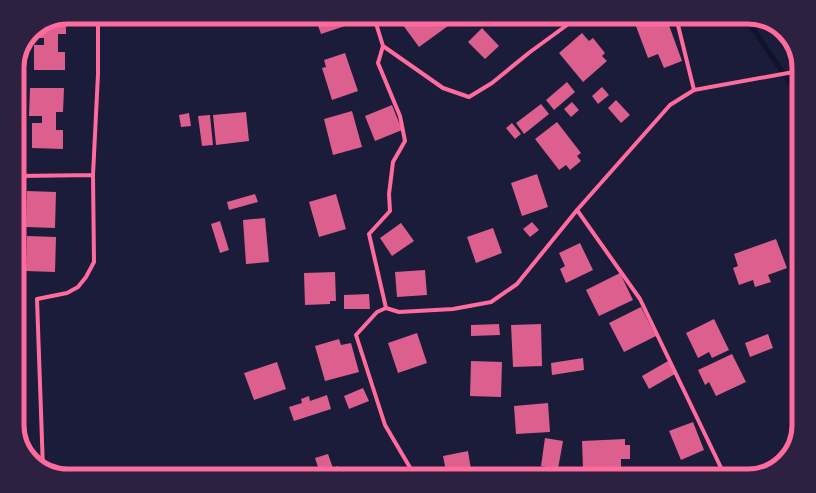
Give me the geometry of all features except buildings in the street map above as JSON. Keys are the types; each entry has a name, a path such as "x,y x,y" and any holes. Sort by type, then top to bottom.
{"street":[{"path":"44,462 37,298 67,293 78,287 86,277 94,262 93,175 98,74 98,24"},
{"path":"376,24 383,46 378,63 400,116 405,141 393,162 389,194 390,211 369,234 386,308"},
{"path":"383,46 443,88 469,97 492,83 530,52 568,24"},
{"path":"678,24 694,90"},
{"path":"411,469 385,425 356,335 377,312 386,308 399,312 453,308 491,302 518,284 577,210 670,105 694,90 792,72"},
{"path":"24,176 93,175"},
{"path":"577,210 640,299 722,469"}],"waterway":[{"path":"750,24 792,86"}]}
